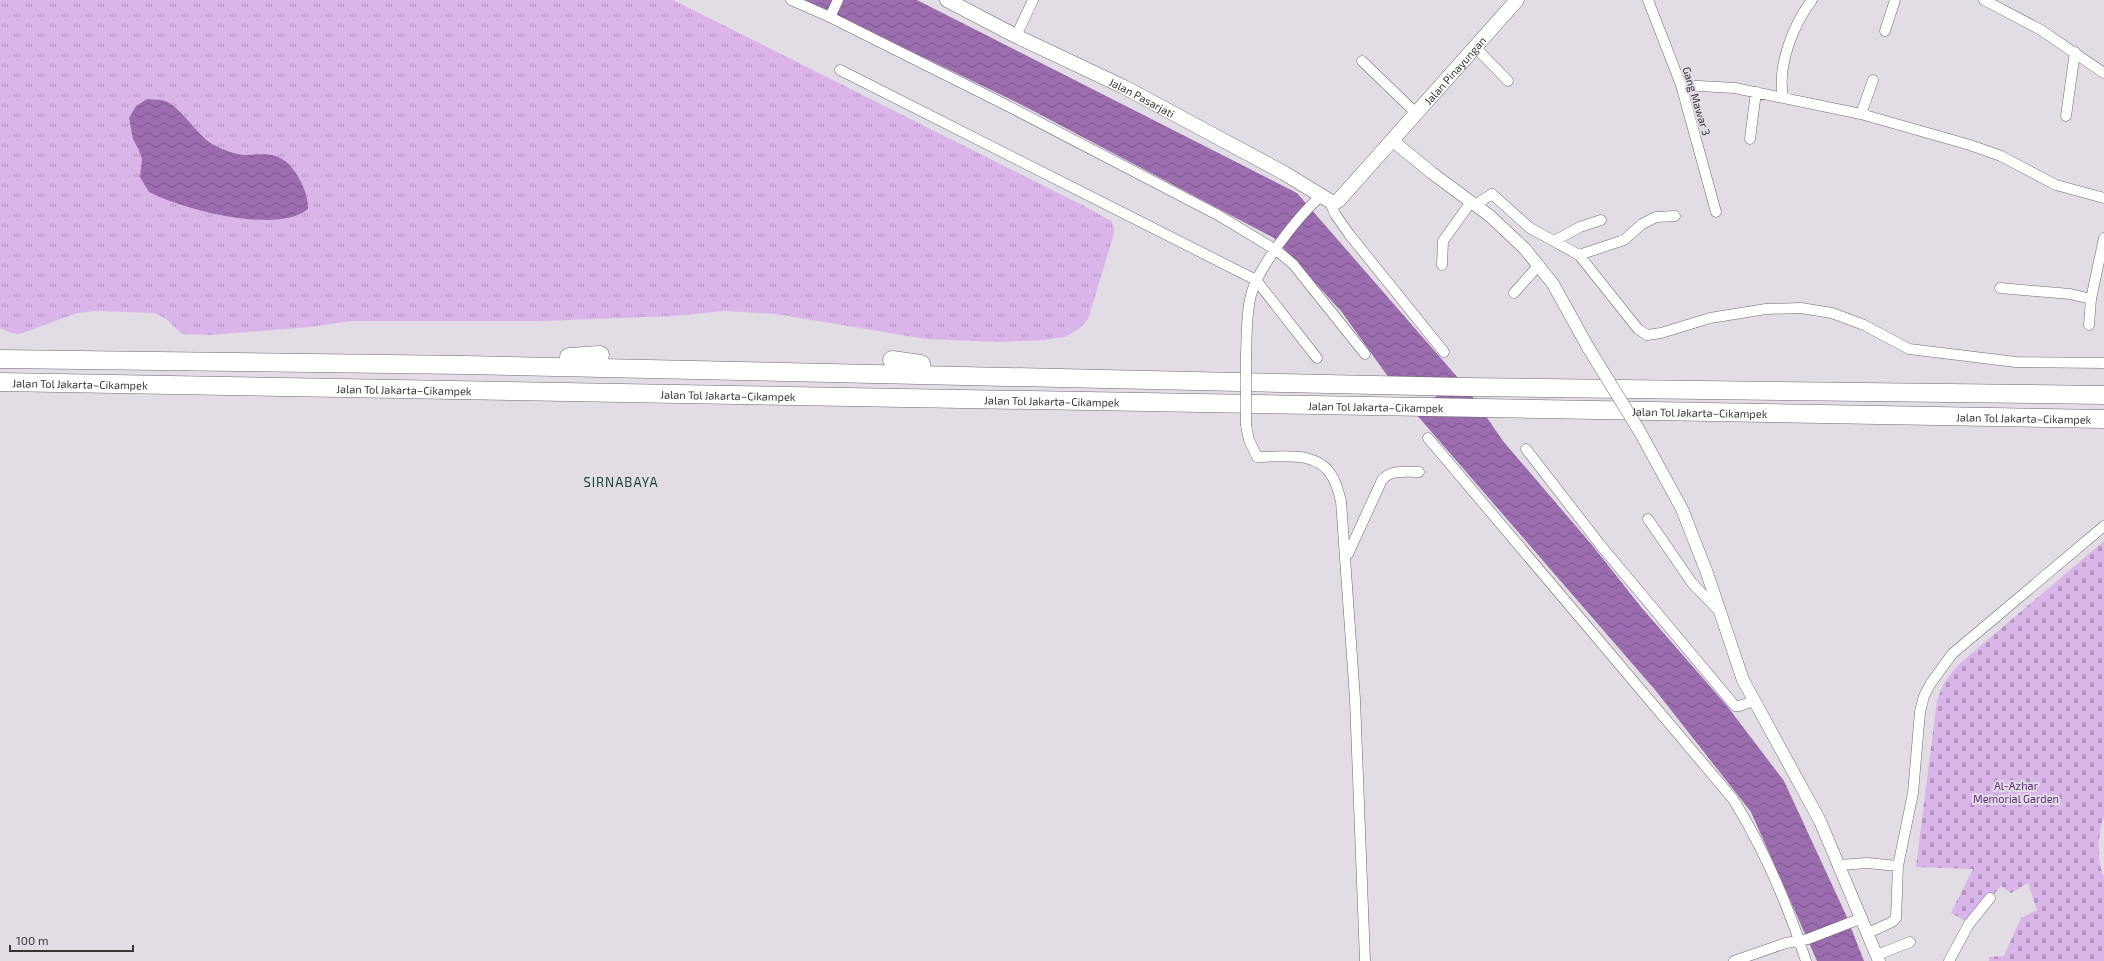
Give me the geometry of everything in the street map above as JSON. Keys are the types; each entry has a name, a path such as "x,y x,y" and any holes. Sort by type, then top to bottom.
{"highway":[{"path":"465,365 600,355"},
{"name":"Jalan Tol Jakarta–Cikampek","path":"0,359 465,365 987,375 1472,387 2104,395"},
{"path":"892,360 950,367 987,375"},
{"name":"Jalan Tol Jakarta–Cikampek","path":"0,382 1409,406 1653,413 2104,419"}],"main road":[{"name":"Jalan Pasarjati","path":"947,0 1016,36 1131,91 1284,173 1324,201"},
{"name":"Jalan Pinayungan","path":"1324,201 1338,201 1476,48 1517,0"}],"street":[{"path":"791,0 830,17 1278,246 1365,354"},
{"path":"1016,36 1033,0"},
{"name":"Gang Mawar 3","path":"1648,0 1681,85 1716,212"},
{"path":"1783,97 1780,82 1781,72 1800,17 1812,0"},
{"path":"1885,31 1894,0"},
{"path":"1984,0 2042,30 2104,73"},
{"path":"830,17 836,2"},
{"path":"1476,48 1508,81"},
{"path":"2066,116 2075,52"},
{"path":"1362,61 1417,114"},
{"path":"840,70 1256,280 1317,358"},
{"path":"1861,114 1873,80"},
{"path":"1681,85 1735,88 1861,114 1970,145 2001,156 2056,185 2104,198"},
{"path":"1750,139 1756,92"},
{"path":"1393,140 1514,237 1539,265 1564,300 1589,349 1640,432 1682,509 1707,573 1718,610 1743,680 1809,800 1840,865 1878,958 1910,942"},
{"path":"1442,265 1443,241 1473,203 1492,194 1530,228 1579,255 1638,329 1647,335 1661,333 1710,318 1766,309 1801,308 1832,312 1864,325 1908,348 1921,351 2016,362 2104,363"},
{"path":"1365,961 1355,699 1347,558 1342,501 1330,473 1319,463 1306,457 1257,457 1249,440 1246,425 1246,353 1250,296 1256,280 1278,246 1324,201 1444,352"},
{"path":"1579,255 1624,240 1642,224 1656,217 1675,216"},
{"path":"1554,241 1580,227 1601,220"},
{"path":"2090,325 2091,299 2104,240"},
{"path":"1514,293 1539,265"},
{"path":"2000,288 2070,294 2091,299"},
{"path":"1428,438 1733,799 1749,826 1804,940 1806,961"},
{"path":"1526,449 1602,547 1734,706 1739,706 1754,701"},
{"path":"1347,558 1359,528 1382,480 1386,475 1392,472 1419,472"},
{"path":"1648,519 1692,583 1718,610"},
{"path":"1868,933 1892,922 1896,918 1898,866 1913,793 1920,712 1924,696 1952,654 2104,526"},
{"path":"1840,865 1867,863 1898,866"},
{"path":"1949,961 1969,924 1990,898"},
{"path":"1734,961 1804,940 1850,924 1862,918"}],"green space":[{"path":"0,0 673,0 1084,206 1111,221 1114,227 1113,237 1088,319 1080,328 1065,337 1043,340 998,342 926,339 776,314 724,311 674,316 542,321 351,321 310,327 209,335 182,334 166,319 155,313 95,311 77,313 20,334 12,333 0,328"},
{"name":"Al-Azhar Memorial Garden","path":"2104,541 2104,816 2100,830 2099,855 2101,870 2104,877 2104,961 1989,961 1989,957 2004,956 2021,918 2037,910 2028,883 2011,893 2001,886 1969,923 1951,913 1973,869 1916,867 1937,700 1944,683 1958,665"}],"water":[{"path":"805,0 917,0 1297,193 1466,387 1503,441 1592,545 1641,607 1727,706 1784,781 1846,915 1864,961 1817,961 1751,812 1656,691 1409,406 1464,387 1394,385 1341,311 1274,238 1022,105"},
{"path":"147,99 163,100 176,108 206,140 220,148 244,155 260,154 276,156 285,161 298,176 307,196 308,209 294,216 275,220 253,220 206,212 164,199 149,192 140,177 142,159 133,139 129,118 136,106"}],"district":[{"name":"SIRNABAYA","path":"621,482"}]}
